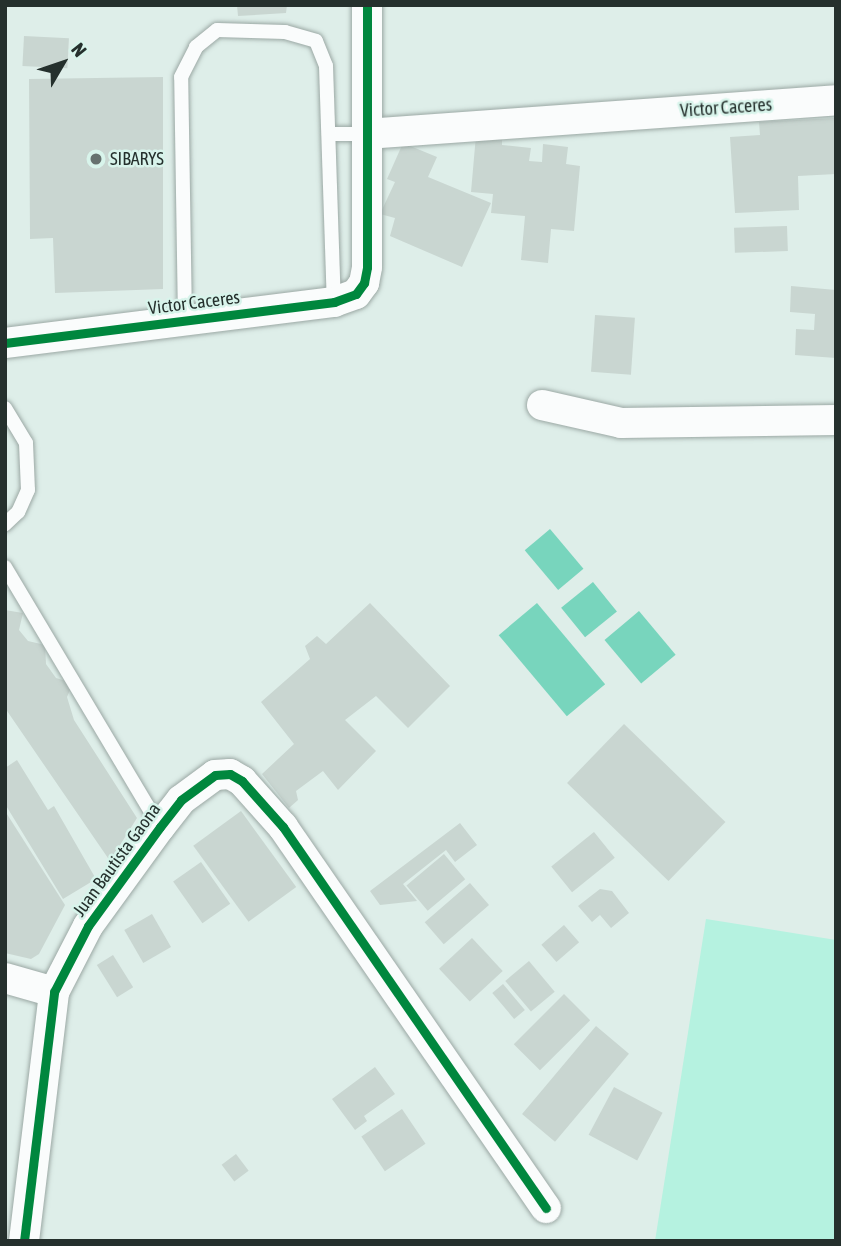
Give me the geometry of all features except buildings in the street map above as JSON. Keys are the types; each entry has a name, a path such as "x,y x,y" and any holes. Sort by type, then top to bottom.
{"street":[{"path":"366,134 367,5"},
{"name":"Victor Caceres","path":"5,343 334,302 356,294 365,283 367,267 366,134 836,100"},
{"path":"542,405 621,423 836,419"},
{"name":"Juan Bautista Gaona","path":"24,1241 54,992 88,926 160,827 202,782 230,774 260,797 283,827 546,1208"},
{"path":"5,978 54,992"}],"lane":[{"path":"185,320 181,77 196,47 218,30 285,32 316,41 326,66 334,302"},
{"path":"330,134 366,134"},
{"path":"5,408 26,443 28,490 18,512 5,524"},
{"path":"5,568 160,827"}],"shaded area":[{"path":"550,529 583,569 558,590 525,550"},
{"path":"593,582 617,612 585,637 561,608"},
{"path":"537,603 605,684 567,716 499,635"},
{"path":"639,611 676,655 641,684 605,640"},
{"path":"706,919 836,940 836,1241 655,1241"}],"cycle path":[{"path":"5,343 334,302 356,294 364,283 367,267 367,5"},
{"path":"24,1241 54,992 88,926 181,800 215,775 230,774 242,781 283,827 546,1208"}],"place":[{"name":"SIBARYS","path":"96,159"}]}
